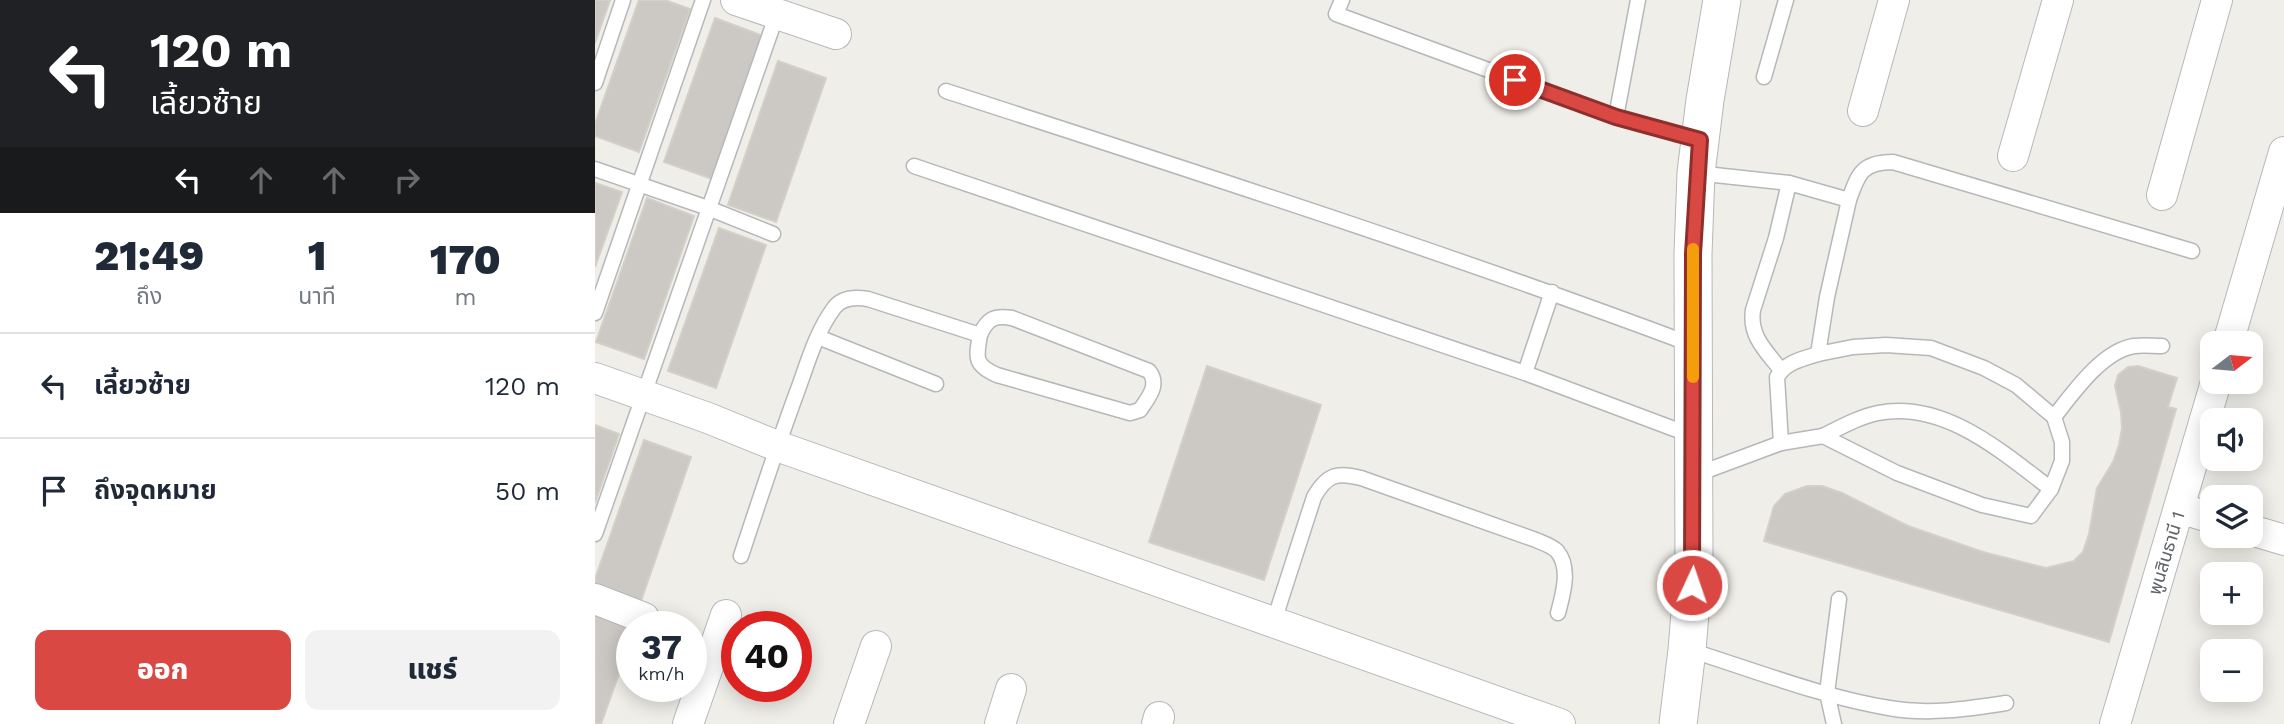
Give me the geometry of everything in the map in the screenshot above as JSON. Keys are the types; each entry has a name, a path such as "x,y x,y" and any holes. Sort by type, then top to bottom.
{"street":[{"path":"736,0 780,7 836,34"},
{"path":"1678,724 1688,650 1694,564 1693,254 1698,157 1722,0"},
{"path":"1863,111 1894,0"},
{"path":"2013,156 2058,0"},
{"path":"2162,195 2217,0"},
{"path":"2232,331 2277,200 2284,152"},
{"path":"595,378 1273,624 1560,724"},
{"name":"พูนสินธานี 1","path":"2115,724 2212,394"},
{"path":"2179,508 2200,514"},
{"path":"2263,534 2284,540"},
{"path":"595,599 626,611"},
{"path":"688,724 721,629"},
{"path":"849,724 876,646"},
{"path":"1000,724 1011,689"}],"lane":[{"path":"595,83 623,0"},
{"path":"595,313 703,0"},
{"path":"1342,0 1336,14 1616,117 1698,157 1849,200"},
{"path":"1616,117 1638,0"},
{"path":"1764,77 1786,0"},
{"path":"595,534 780,7"},
{"path":"946,92 1376,231 1552,292 1693,345"},
{"path":"1818,354 1827,297 1849,200 1857,176 1878,162 1893,163 2192,251"},
{"path":"914,166 1525,373 1693,436"},
{"path":"595,169 773,233"},
{"path":"1781,370 1760,344 1753,333 1751,323 1752,310 1776,238 1789,183"},
{"path":"1525,373 1552,292"},
{"path":"741,556 777,446 818,337 835,306 854,297 868,299 980,335"},
{"path":"994,317 1012,317 1149,371 1155,382 1153,390 1140,410 1130,413 997,375 985,370 978,362 980,335 986,321 994,317"},
{"path":"818,337 936,384"},
{"path":"1781,443 1776,387 1781,370 1791,363 1818,354 1853,347 1886,345 1931,348 1985,368 2016,386 2054,417 2062,442 2061,461 2051,489 2031,516 1982,505 1896,473 1823,436"},
{"path":"2054,417 2084,380 2115,353 2134,346 2162,346"},
{"path":"1693,475 1781,443 1823,436 1859,419 1880,413 1914,412 1971,432 2051,489"},
{"path":"1273,624 1314,497 1324,482 1343,474 1361,478 1556,549 1563,562 1565,583 1558,613"},
{"path":"1834,724 1827,693 1839,599"},
{"path":"1688,650 1827,693 1889,708 1965,710 2006,703"}],"building":[{"path":"595,0 610,0 595,43"},
{"path":"639,0 665,0 690,9 639,152 595,136 595,124"},
{"path":"715,18 763,36 712,179 664,162"},
{"path":"778,61 826,78 776,222 728,205"},
{"path":"595,183 622,192 595,267"},
{"path":"647,198 694,216 644,359 596,342"},
{"path":"719,228 766,245 716,388 668,371"},
{"path":"1207,366 1321,405 1264,580 1149,542"},
{"path":"2138,366 2177,378 2168,407 2176,409 2109,642 1764,541 1774,506 1785,494 1807,486 1822,486 1908,526 1983,552 2046,568 2074,561 2083,552 2097,488 2113,462 2119,445 2122,428 2115,386 2118,375 2128,367"},
{"path":"595,425 619,434 595,503"},
{"path":"644,440 691,457 641,601 595,584 595,579"},
{"path":"595,606 616,617 616,682 601,724 595,724"}],"slow traffic":[{"path":"1693,249 1693,377"}],"route":[{"path":"1515,80 1616,117 1700,140 1693,254 1692,585"}]}
